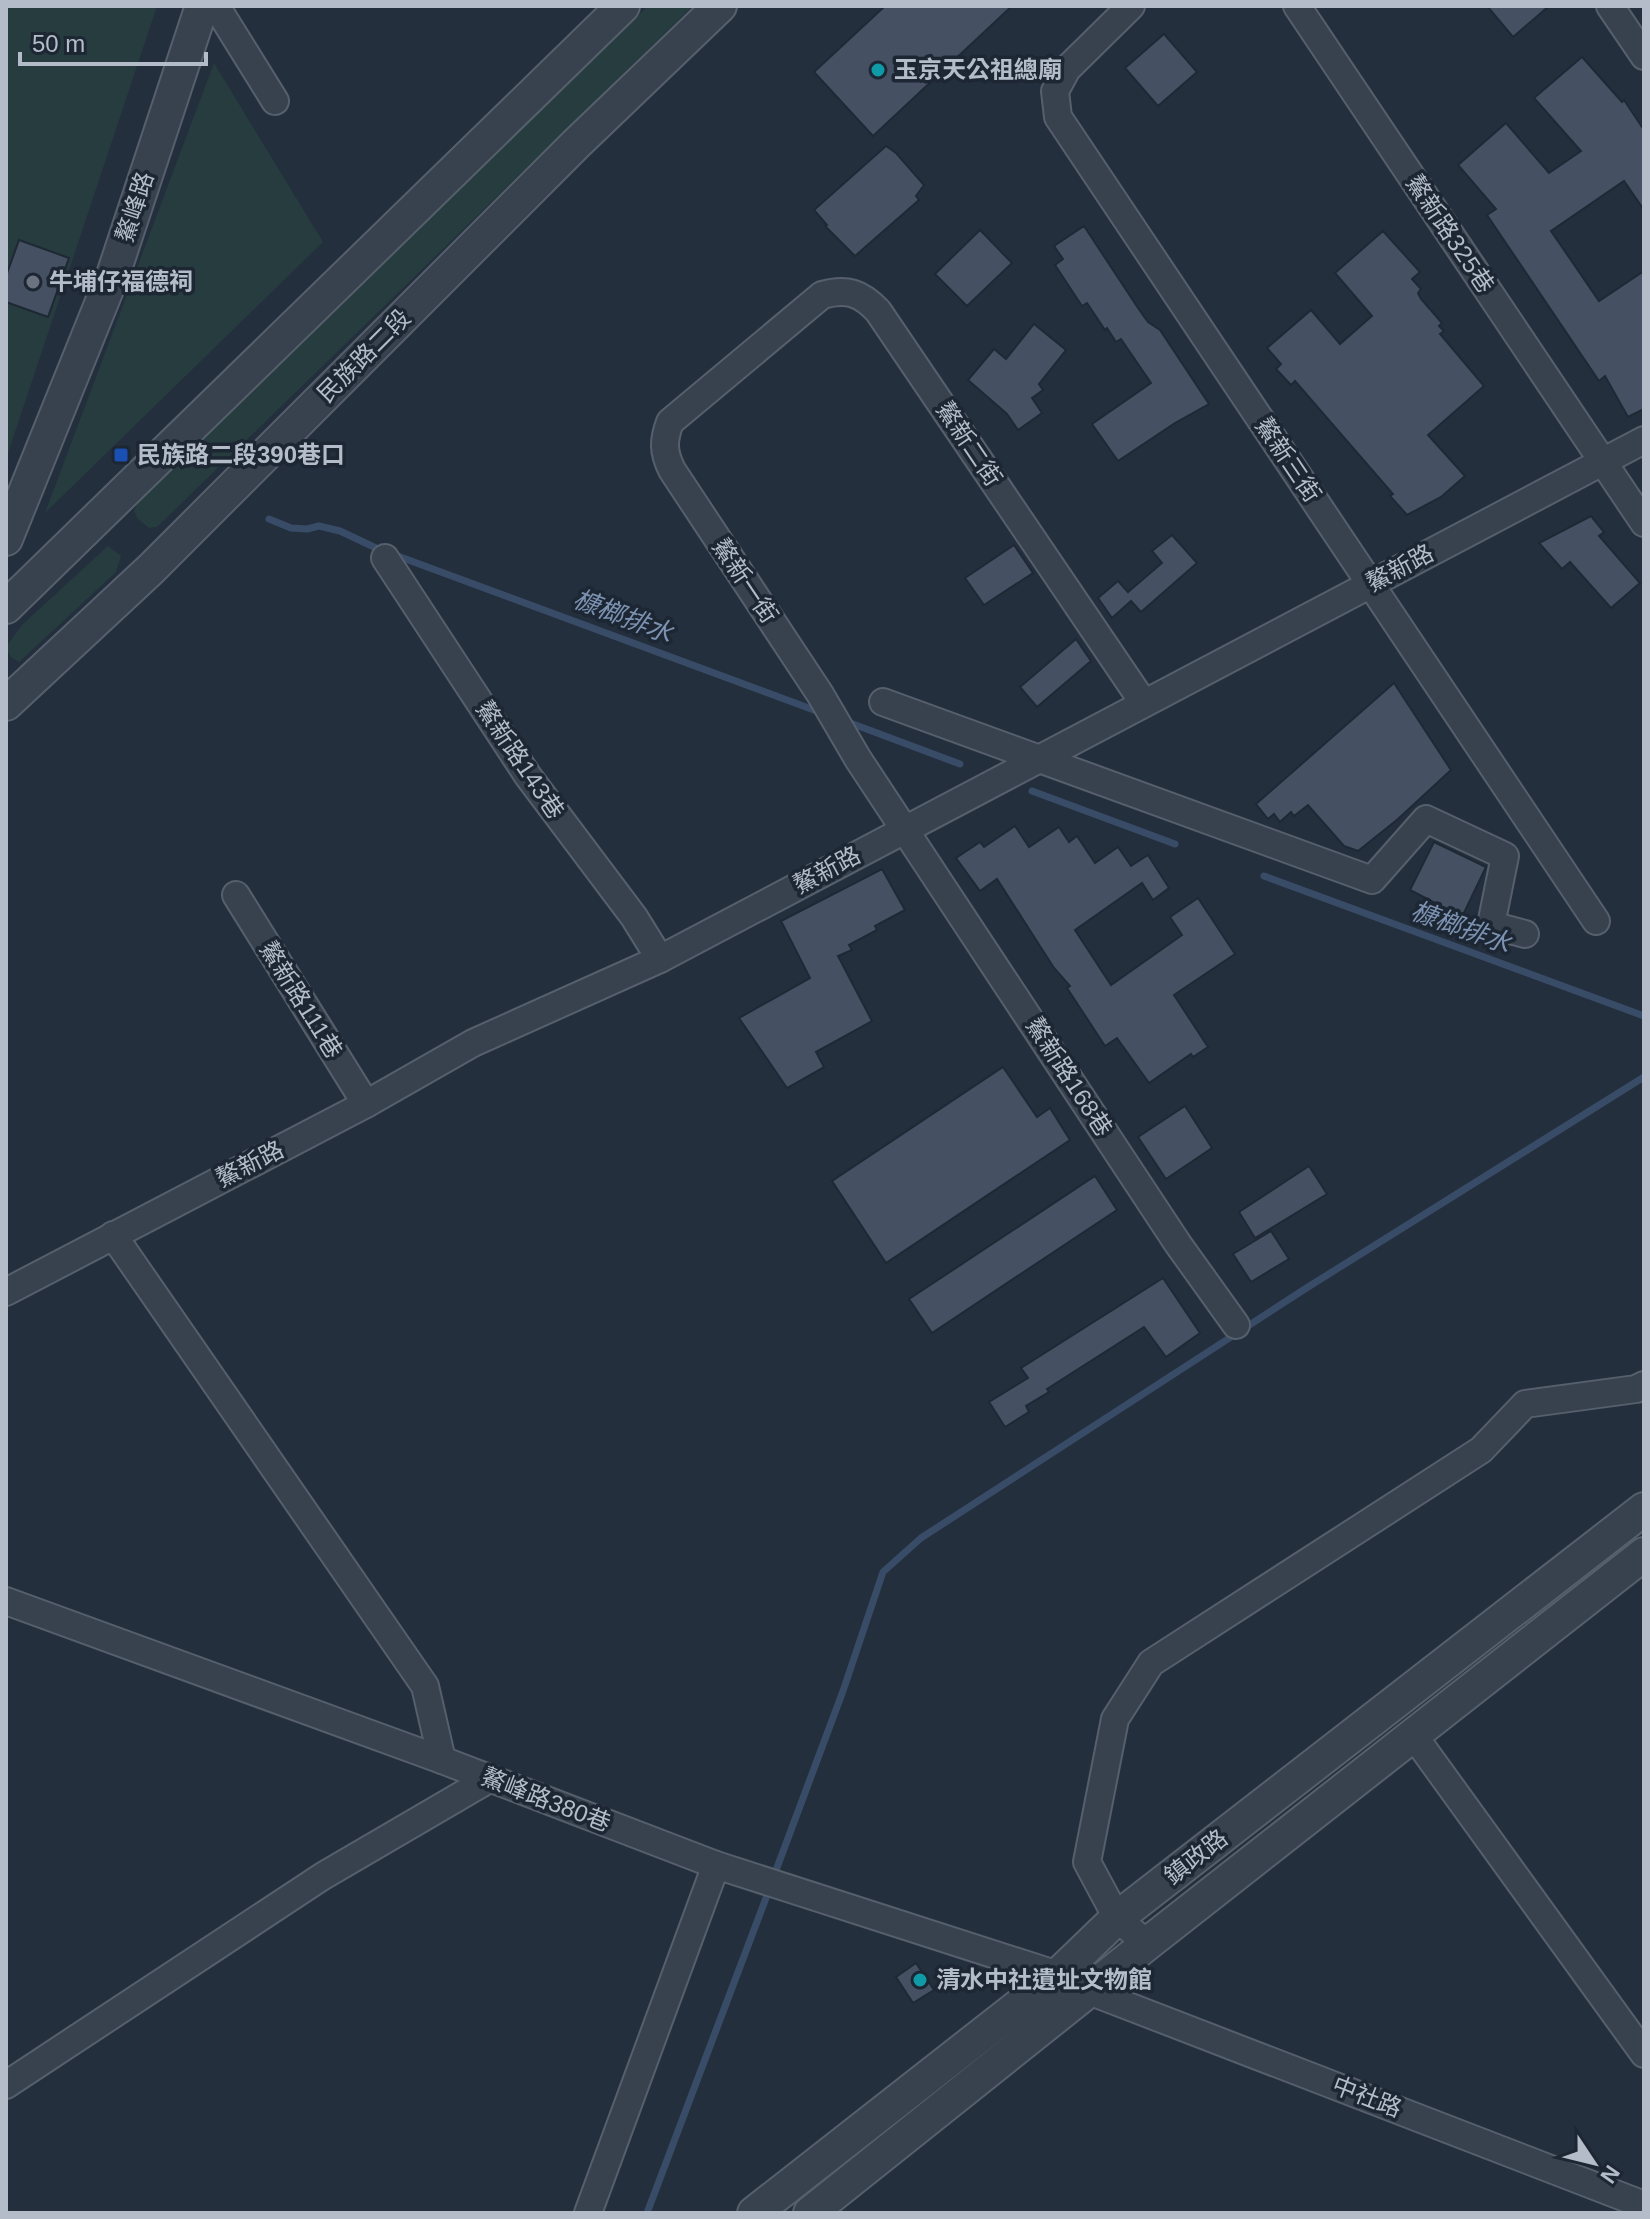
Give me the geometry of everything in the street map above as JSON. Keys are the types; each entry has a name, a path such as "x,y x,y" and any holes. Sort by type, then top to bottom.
{"street":[{"name":"鰲峰路","path":"6,539 114,272 202,6"},
{"path":"216,6 275,101"},
{"path":"6,607 623,6"},
{"name":"民族路二段","path":"6,704 151,569 576,144 720,6"},
{"name":"鰲新三街","path":"1131,6 1067,69 1055,91 1058,117 1596,921"},
{"name":"鰲新路325巷","path":"1297,6 1644,523"},
{"path":"1610,6 1644,56"},
{"name":"鰲新二街","path":"754,350 822,295 838,291 865,298 887,323 1143,702"},
{"name":"鰲新一街","path":"754,350 670,422 664,438 664,454 906,828"},
{"name":"鰲新路","path":"6,1292 366,1104 473,1043 660,959 1644,440"},
{"name":"鰲新路143巷","path":"385,558 528,776 634,917 660,959"},
{"path":"883,702 1372,880 1426,819 1505,856 1491,925 1525,934"},
{"name":"鰲新路168巷","path":"906,828 1178,1244 1236,1325"},
{"name":"鰲新路111巷","path":"236,895 366,1104"},
{"path":"113,1235 425,1686 442,1760"},
{"path":"1147,1944 1117,1918 1087,1862 1115,1719 1151,1663 1481,1450 1525,1404 1636,1389 1644,1385"},
{"name":"鎮政路","path":"754,2213 1058,1975 1117,1918 1644,1509"},
{"name":"鎮政路","path":"810,2213 1644,1554"},
{"name":"鰲峰路380巷","path":"6,1601 442,1760 716,1865 1058,1975 1089,1991"},
{"path":"1414,1736 1644,2054"},
{"path":"6,2085 323,1876 489,1779"},
{"path":"588,2213 716,1865"},
{"name":"中社路","path":"1089,1991 1644,2205"}],"green space":[{"path":"6,6 157,6 6,459"},
{"path":"648,6 693,6 157,527 149,528 138,519 134,511 138,502"},
{"path":"214,63 323,242 45,513"},
{"path":"108,546 121,556 116,572 19,662 11,657 6,647 22,625"}],"building":[{"name":"玉京天公祖總廟","path":"885,6 1012,6 873,136 814,72"},
{"path":"1487,6 1549,6 1513,37"},
{"path":"1164,34 1197,72 1158,106 1125,68"},
{"path":"1582,57 1622,102 1624,100 1644,130 1644,210 1624,181 1551,231 1599,301 1644,271 1644,409 1628,417 1605,376 1599,381 1487,215 1496,209 1458,165 1506,123 1549,173 1581,151 1534,98"},
{"name":"玉京天公祖總廟","path":"886,146 924,185 916,196 919,200 855,256 825,226 814,210"},
{"path":"1084,226 1138,308 1148,322 1160,330 1209,404 1118,461 1092,424 1151,383 1121,339 1116,342 1087,303 1082,306 1055,265 1063,259 1054,246"},
{"path":"980,230 1012,263 967,306 935,274"},
{"path":"1383,231 1420,272 1412,279 1421,289 1418,293 1421,299 1442,323 1439,326 1444,331 1440,334 1484,386 1428,435 1465,476 1441,497 1407,515 1390,496 1393,494 1295,381 1291,385 1276,369 1281,364 1267,348 1311,310 1340,344 1372,316 1335,273"},
{"name":"牛埔仔福德祠","path":"19,240 69,258 48,317 6,302 6,276"},
{"path":"1034,324 1066,350 1039,384 1043,390 1032,398 1042,413 1018,430 1007,414 968,380 994,349 1006,359"},
{"path":"1591,516 1604,532 1599,536 1640,583 1611,608 1570,562 1562,569 1539,543"},
{"path":"1172,535 1197,563 1141,612 1131,601 1112,618 1098,598 1118,581 1128,592 1162,563 1152,551"},
{"path":"1014,545 1033,573 984,605 965,578"},
{"path":"1076,639 1091,661 1037,707 1020,687"},
{"path":"1394,683 1451,770 1358,851 1344,846 1308,805 1294,816 1291,812 1280,822 1274,814 1268,819 1256,804"},
{"path":"1015,826 1029,847 1059,827 1069,842 1077,836 1095,863 1118,847 1131,866 1148,855 1169,888 1153,900 1142,883 1075,930 1111,985 1182,935 1170,917 1198,898 1235,954 1174,995 1208,1047 1193,1057 1191,1054 1149,1083 1117,1038 1105,1046 1067,988 1070,986 1054,968 997,879 980,891 956,858 980,842 984,847"},
{"path":"1434,842 1486,867 1462,917 1410,890"},
{"path":"882,869 905,910 875,926 877,930 849,945 852,950 838,956 872,1021 816,1052 824,1067 787,1088 739,1018 810,978 781,921"},
{"path":"1003,1067 1037,1117 1050,1108 1070,1140 886,1263 832,1181"},
{"path":"1185,1106 1212,1148 1166,1179 1138,1137"},
{"path":"1309,1166 1327,1194 1255,1238 1239,1212"},
{"path":"1095,1176 1117,1210 932,1333 909,1299"},
{"path":"1271,1231 1289,1259 1251,1282 1233,1254"},
{"path":"1163,1278 1200,1333 1166,1357 1144,1327 1047,1389 1049,1392 1026,1406 1029,1412 1005,1427 989,1402 1028,1378 1021,1368"},
{"name":"清水中社遺址文物館","path":"916,1963 934,1990 913,2003 896,1977"}],"waterway":[{"name":"槺榔排水","path":"269,519 291,528 319,526 340,531 376,548 822,713"},
{"name":"槺榔排水","path":"845,721 960,764"},
{"name":"槺榔排水","path":"1032,791 1175,844"},
{"name":"槺榔排水","path":"1264,876 1644,1016"},
{"path":"775,1873 843,1691 883,1572 921,1538 1308,1287 1644,1077"},
{"path":"647,2213 766,1898"}],"place":[{"name":"玉京天公祖總廟","path":"878,70"},
{"name":"牛埔仔福德祠","path":"33,282"},
{"name":"民族路二段390巷口","path":"121,455"},
{"name":"清水中社遺址文物館","path":"920,1980"}]}
